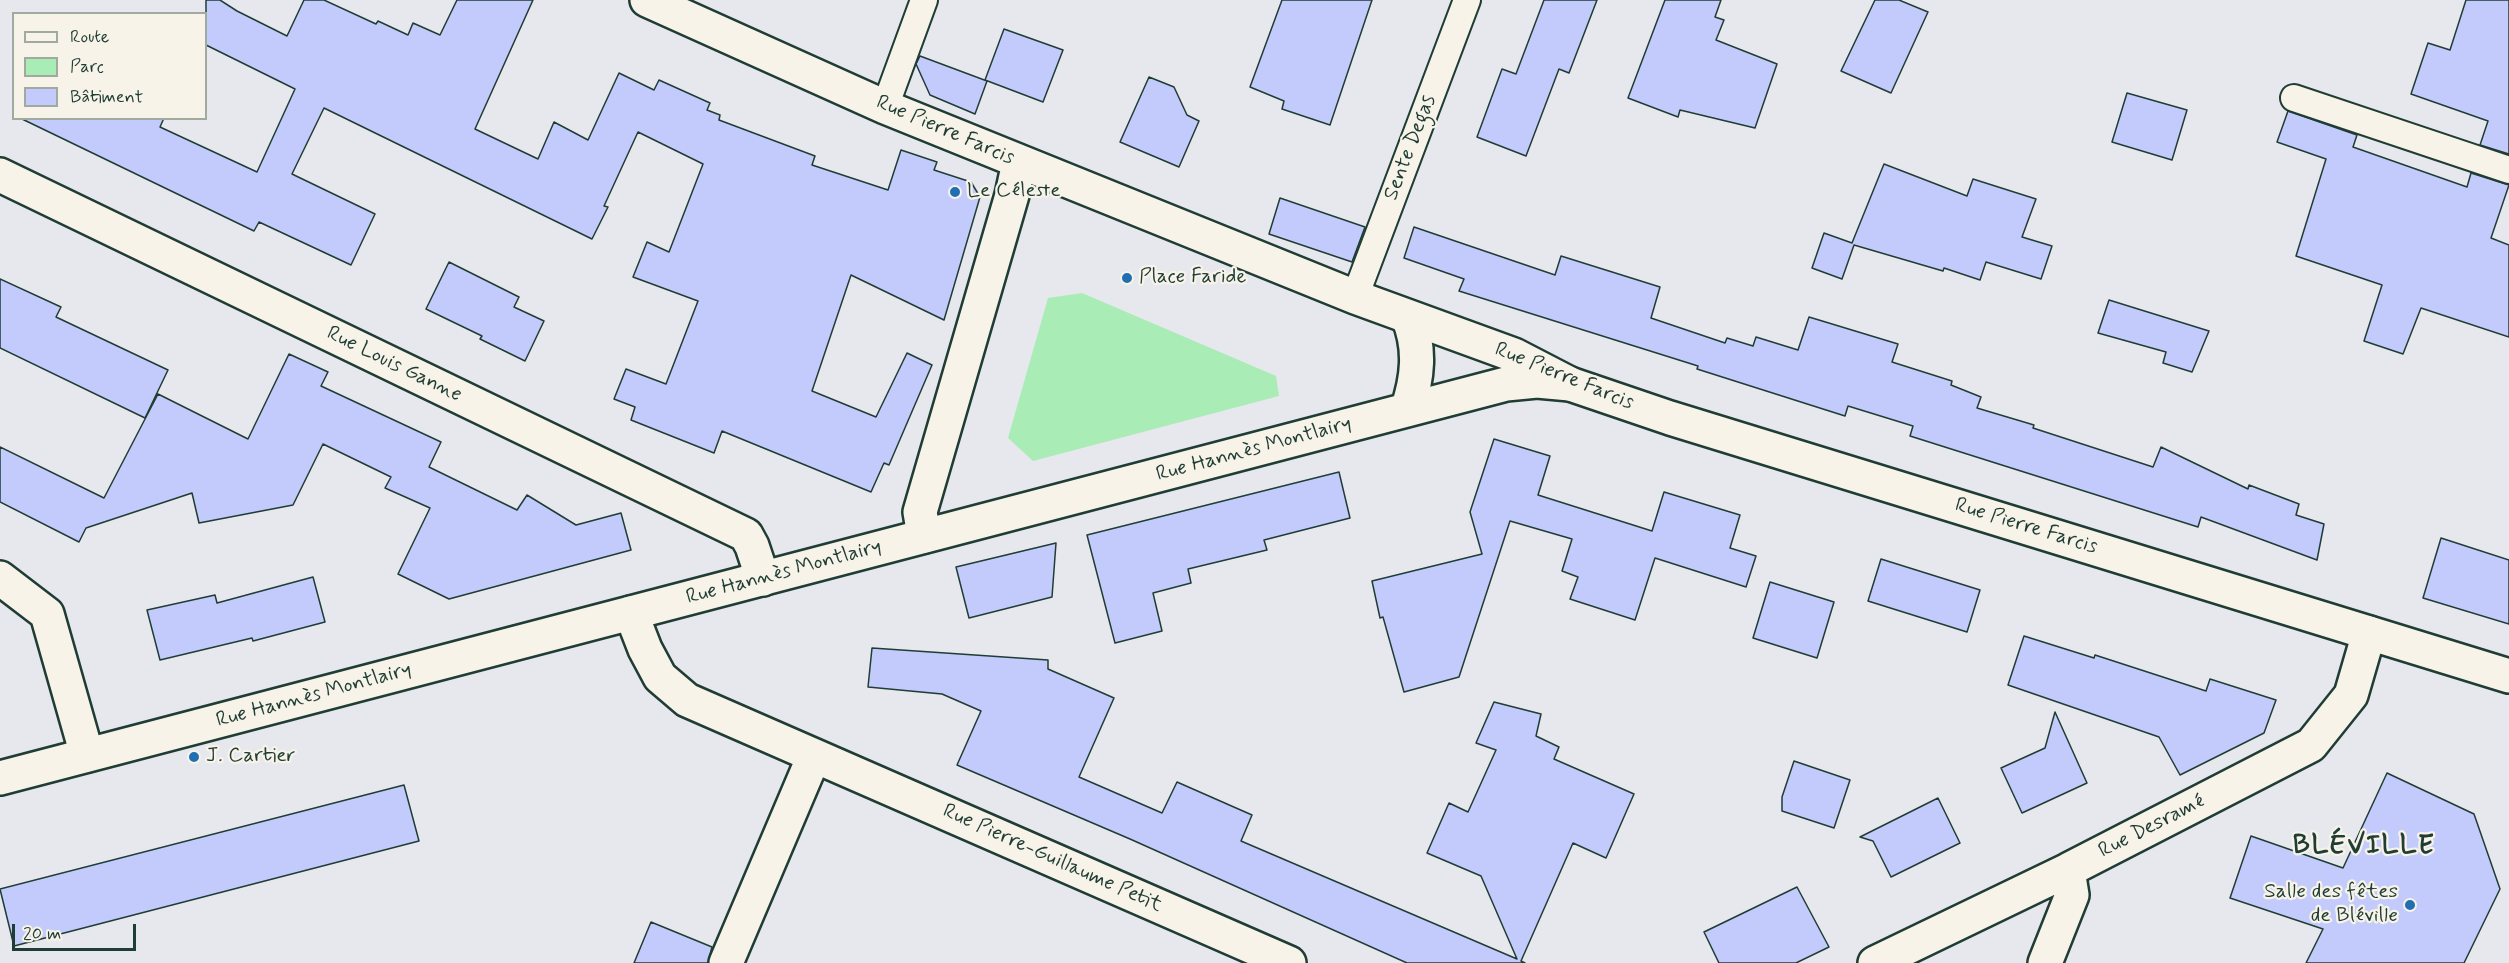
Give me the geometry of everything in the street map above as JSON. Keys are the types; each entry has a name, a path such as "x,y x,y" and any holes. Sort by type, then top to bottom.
{"street":[{"name":"Rue Pierre Farcis","path":"647,0 885,106 1019,162 1355,297 1514,355 1570,384 1681,422 2509,676"},
{"path":"924,536 920,512 1012,195 1019,162"},
{"name":"Rue Louis Ganne","path":"0,175 746,535 763,579"},
{"path":"1407,410 1413,391 1417,361 1416,340 1408,317"},
{"name":"Rue Hannès Montlairy","path":"0,778 1506,384 1538,381 1570,384"},
{"path":"0,578 47,614 87,755"},
{"name":"Rue Pierre-Guillaume Petit","path":"632,613 645,649 660,677 687,700 1289,963"},
{"name":"Rue Desramé","path":"1875,963 2068,870 2311,746 2351,695 2369,633"},
{"path":"726,963 814,756"},
{"path":"2045,963 2072,895 2068,870"}],"lane":[{"path":"885,106 924,0"},
{"name":"Sente Degas","path":"1355,297 1467,0"},
{"path":"2294,98 2509,170"}],"green space":[{"path":"1082,293 1276,376 1279,396 1033,461 1008,438 1048,298"}],"building":[{"path":"206,0 220,0 287,36 304,0 324,0 376,24 378,21 408,35 413,23 440,35 457,0 533,0 475,129 538,159 554,122 588,140 619,73 654,90 659,80 710,103 707,110 720,115 719,120 815,156 812,165 888,190 901,150 937,162 934,170 971,182 980,197 944,320 851,275 812,391 876,417 907,353 932,365 889,465 884,463 871,492 722,431 714,453 631,420 635,407 614,399 626,369 666,384 698,301 633,277 647,242 669,252 703,164 638,132 604,206 608,207 592,239 324,108 292,174 375,214 351,265 259,222 254,231 24,120 163,120 160,127 257,172 295,89 207,45"},
{"path":"1282,0 1372,0 1330,125 1282,109 1284,101 1250,87"},
{"path":"1544,0 1597,0 1569,73 1559,69 1526,156 1477,137 1502,69 1516,74"},
{"path":"1665,0 1721,0 1715,17 1724,20 1716,40 1777,64 1755,128 1680,110 1678,117 1628,98"},
{"path":"1875,0 1899,0 1928,12 1891,93 1841,71"},
{"path":"2466,0 2509,0 2509,154 2480,145 2488,121 2411,94 2428,43 2450,50"},
{"path":"1004,29 1063,50 1043,102 985,80"},
{"path":"920,56 987,81 975,114 930,95 916,64"},
{"path":"1149,77 1174,87 1187,115 1199,121 1179,167 1120,142"},
{"path":"2127,93 2187,110 2172,160 2112,142"},
{"path":"2288,111 2357,135 2353,147 2467,187 2471,173 2509,185 2491,238 2509,245 2509,337 2421,308 2403,354 2364,341 2382,285 2296,256 2326,159 2277,142"},
{"path":"1884,164 1967,196 1973,179 2036,199 2022,237 2052,246 2041,279 1986,262 1980,280 1944,268 1943,271 1854,245 1842,279 1812,268 1824,233 1852,243"},
{"path":"1280,198 1365,227 1352,262 1269,234"},
{"path":"1414,227 1555,275 1561,256 1660,287 1651,318 1725,343 1727,338 1753,346 1756,337 1798,350 1809,317 1898,344 1892,362 1952,381 1951,385 1981,397 1977,408 2034,425 2033,428 2153,467 2161,447 2248,489 2249,485 2299,504 2296,515 2324,524 2317,560 2201,517 2198,527 1910,436 1913,426 1848,406 1845,416 1697,369 1698,366 1459,291 1464,279 1404,258"},
{"path":"449,262 519,297 514,307 544,321 525,361 480,339 482,336 426,309"},
{"path":"0,279 61,307 56,317 168,370 145,418 0,348"},
{"path":"2109,300 2209,331 2192,372 2163,363 2166,352 2098,333"},
{"path":"289,354 328,372 321,386 441,442 429,467 517,510 527,495 576,525 621,513 631,550 449,599 398,574 430,508 385,488 391,477 323,444 293,505 199,523 192,493 86,528 79,542 0,502 0,447 104,498 158,394 248,439"},
{"path":"1494,439 1550,456 1538,495 1652,531 1664,492 1740,515 1730,548 1756,556 1746,587 1655,558 1635,620 1570,599 1578,577 1562,571 1572,539 1510,521 1459,677 1404,692 1383,617 1380,618 1372,581 1482,554 1470,512"},
{"path":"1339,472 1350,518 1264,540 1267,550 1188,569 1191,583 1153,593 1162,631 1115,643 1087,535"},
{"path":"2441,538 2509,560 2509,624 2423,598"},
{"path":"1056,543 1052,597 969,618 956,567"},
{"path":"1881,559 1980,590 1967,632 1868,601"},
{"path":"313,577 325,622 253,641 252,638 160,660 147,610 215,595 217,603"},
{"path":"1770,582 1834,602 1817,658 1753,638"},
{"path":"2024,636 2094,658 2095,655 2206,691 2210,679 2276,700 2264,733 2180,775 2159,737 2008,685"},
{"path":"872,648 1048,660 1048,669 1114,698 1079,777 1162,813 1177,782 1252,815 1241,841 1517,959 1481,876 1427,853 1449,803 1468,812 1496,750 1476,743 1494,702 1541,714 1536,736 1559,747 1554,759 1634,794 1606,858 1573,843 1521,961 1525,963 1407,963 1130,839 957,765 981,711 942,694 868,687"},
{"path":"2055,712 2087,783 2022,813 2001,768 2045,748"},
{"path":"1794,761 1850,780 1834,828 1782,811 1782,797"},
{"path":"2387,773 2474,814 2500,889 2464,963 2306,963 2323,929 2230,898 2251,836 2343,868"},
{"path":"404,785 419,841 14,946 0,889"},
{"path":"1938,798 1960,843 1891,877 1873,841 1860,837"},
{"path":"1797,887 1829,947 1796,963 1719,963 1704,932"},
{"path":"651,922 712,947 708,963 634,963"}],"place":[{"name":"Le Céleste","path":"955,192"},
{"name":"Place Faride","path":"1127,278"},
{"name":"J. Cartier","path":"194,757"},
{"name":"Salle des fêtes de Bléville","path":"2410,905"}],"district":[{"name":"BLÉVILLE","path":"2364,847"}]}
